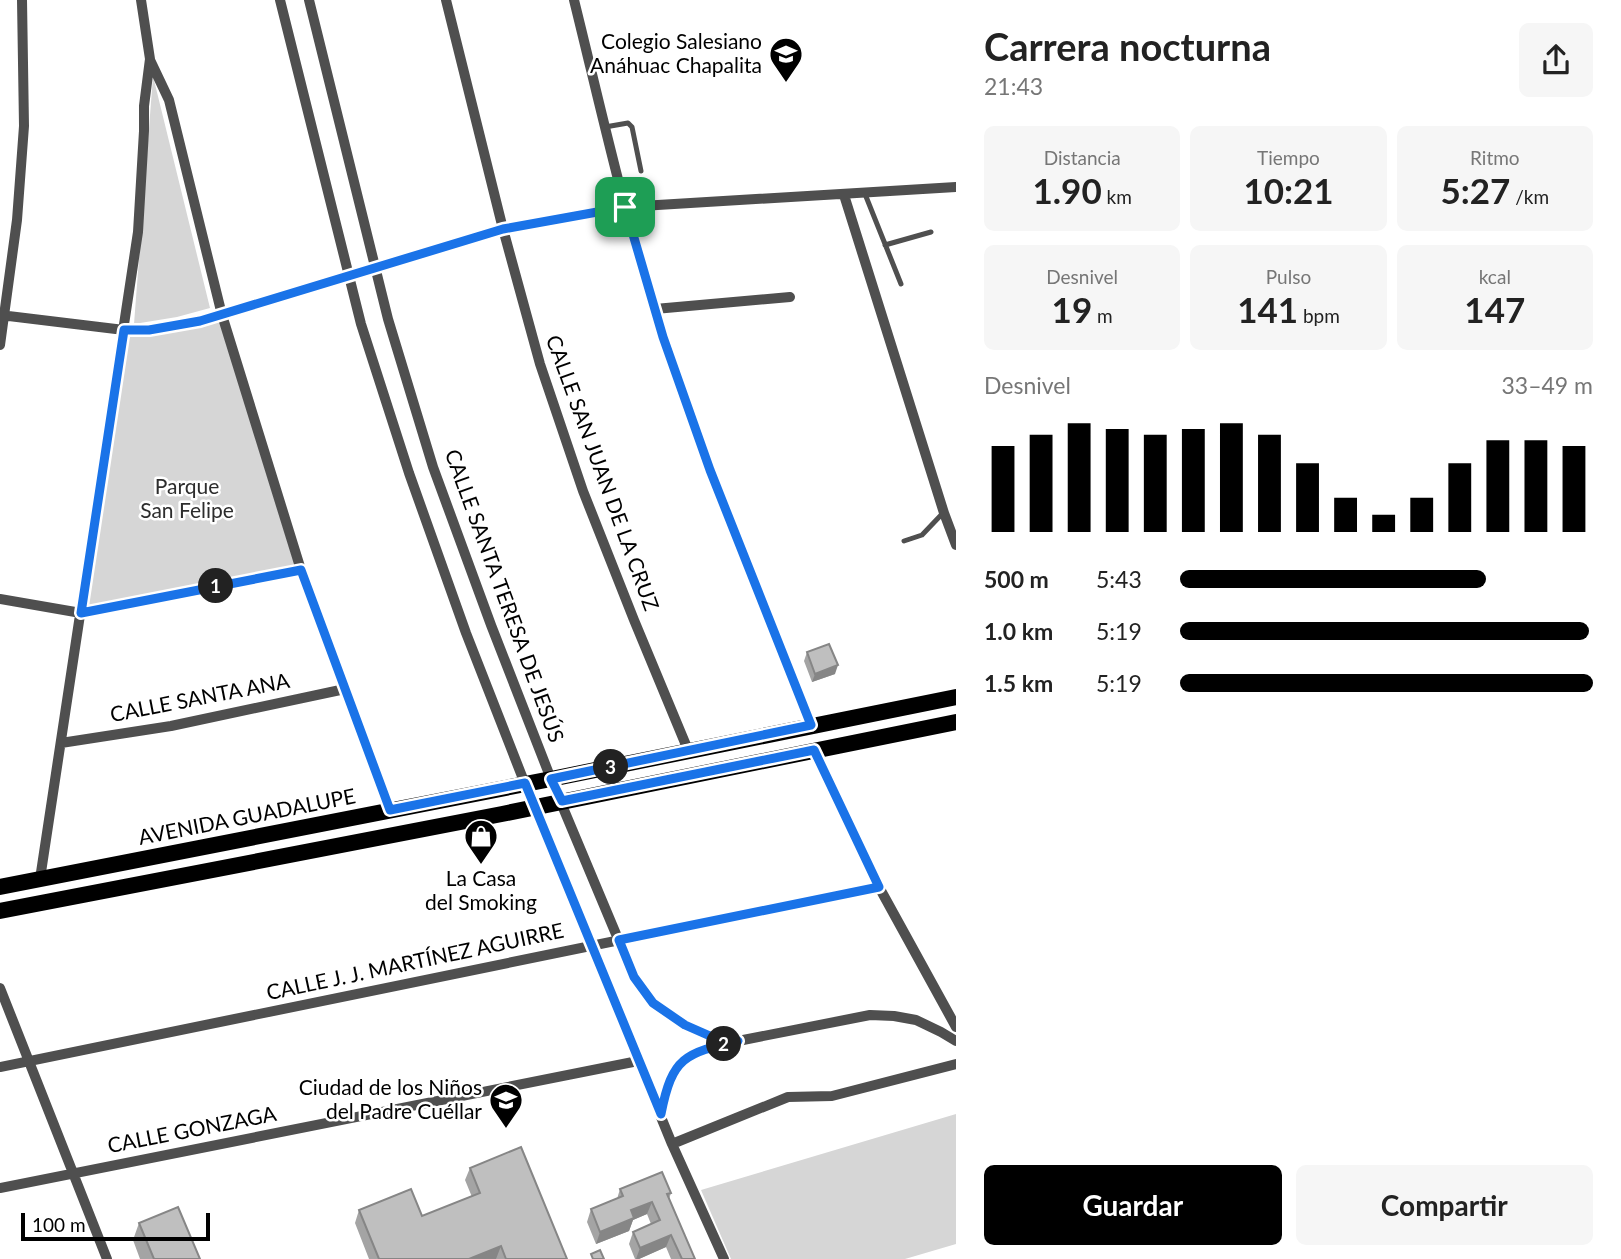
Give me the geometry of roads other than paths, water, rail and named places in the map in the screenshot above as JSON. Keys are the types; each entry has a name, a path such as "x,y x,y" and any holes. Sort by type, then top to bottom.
{"main road":[{"name":"AVENIDA GUADALUPE","path":"0,887 956,697"},
{"path":"0,911 956,722"}],"street":[{"path":"0,345 17,220 24,126 22,0"},
{"path":"40,879 138,232 144,106 150,59 141,0"},
{"path":"280,0 361,324 409,473 466,633 534,807 672,1144 724,1259"},
{"name":"CALLE SANTA TERESA DE JESÚS","path":"309,0 388,319 433,467 551,779 634,977 653,1003 685,1025 710,1036 738,1041 870,1015 916,1020 956,1041"},
{"name":"CALLE SAN JUAN DE LA CRUZ","path":"446,0 540,364 583,491 688,750"},
{"path":"574,0 625,207 663,337 710,470 811,725"},
{"path":"150,59 169,100 222,315 301,570 390,810"},
{"path":"2,316 124,330 173,327 222,315 503,229 625,207 956,187"},
{"path":"844,195 956,545"},
{"path":"655,309 790,297"},
{"path":"0,599 81,613 301,570"},
{"name":"CALLE SANTA ANA","path":"61,743 171,726 345,688"},
{"path":"814,750 879,887 956,1027"},
{"name":"CALLE J. J. MARTÍNEZ AGUIRRE","path":"0,1067 879,887"},
{"path":"0,988 107,1259"},
{"path":"661,1114 669,1081 685,1058 707,1048 738,1041"},
{"name":"CALLE GONZAGA","path":"0,1188 638,1061"},
{"path":"672,1144 788,1097 832,1096 956,1064"}],"lane":[{"path":"605,127 628,123 632,127 641,172"},
{"path":"865,194 901,284"},
{"path":"886,245 931,232"},
{"path":"904,541 922,535 944,513"}],"place":[{"name":"Colegio Salesiano Anáhuac Chapalita","path":"786,84"},
{"name":"La Casa del Smoking","path":"481,866"},
{"name":"Ciudad de los Niños del Padre Cuéllar","path":"506,1130"}],"park label":[{"name":"Parque San Felipe","path":"187,499"}]}
